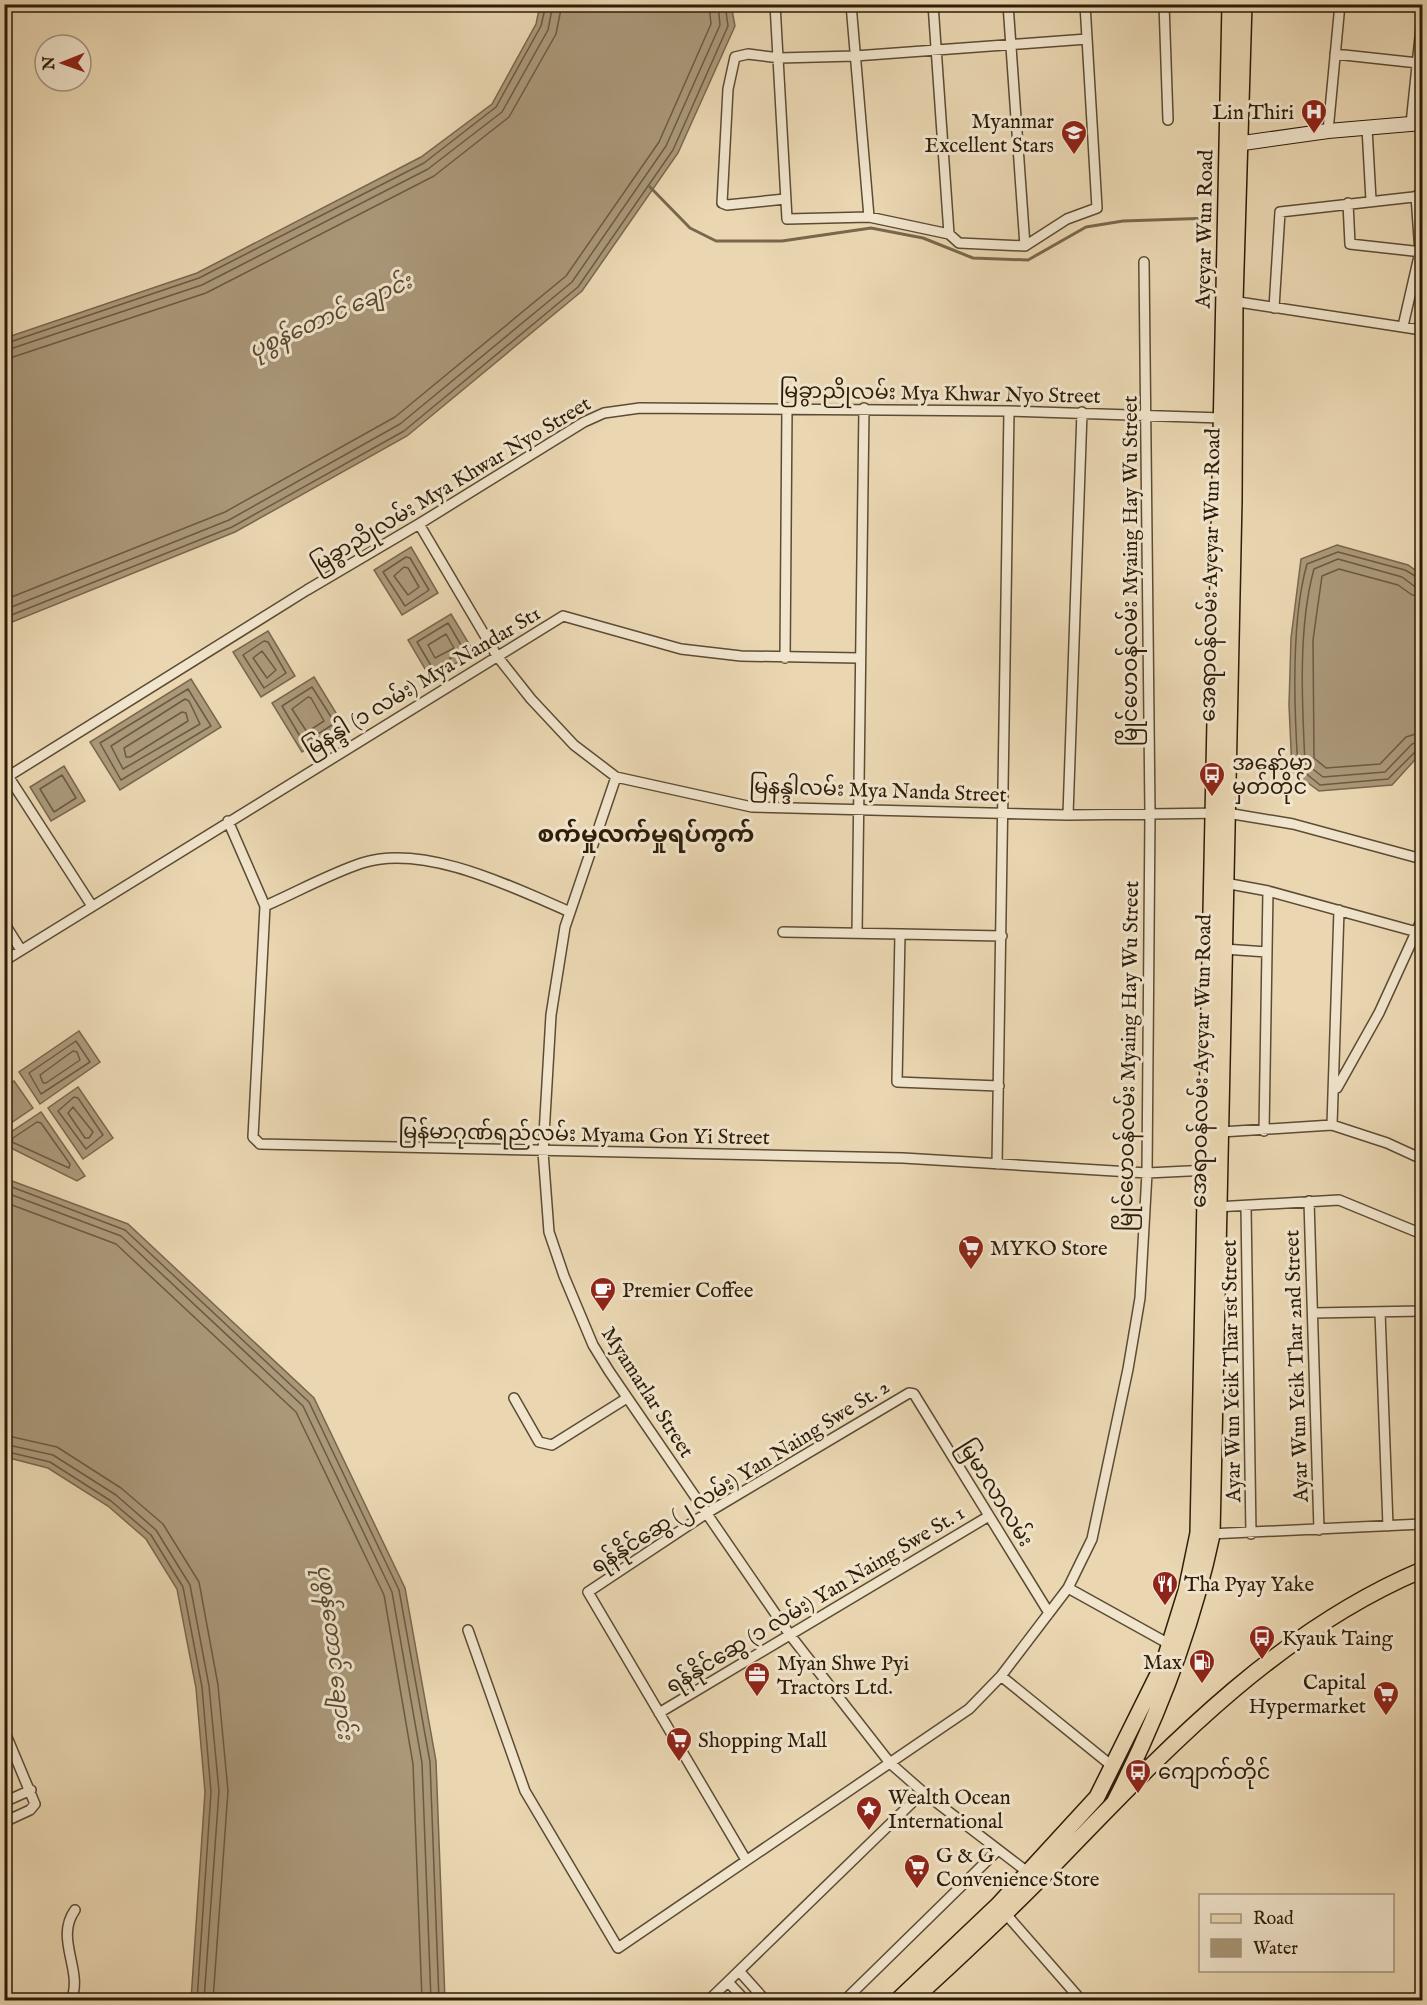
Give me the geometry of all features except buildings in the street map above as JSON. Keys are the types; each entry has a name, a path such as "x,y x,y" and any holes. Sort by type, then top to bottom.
{"main road":[{"name":"Ayeyar Wun Road","path":"1230,4 1234,144"},
{"name":"Ayeyar Wun Road","path":"1228,418 1234,144 1244,4"},
{"path":"1234,144 1328,131 1417,123"},
{"name":"အေရာဝန်လမ်း Ayeyar Wun Road","path":"1157,1693 1200,1596 1205,1534 1228,418"},
{"name":"အေရာဝန်လမ်း Ayeyar Wun Road","path":"1213,1170 1221,1132 1225,883 1219,812"},
{"name":"အေရာဝန်လမ်း Ayeyar Wun Road","path":"1157,1693 1205,1534"},
{"path":"898,2001 1112,1806 1200,1718 1275,1657 1373,1593 1422,1570"},
{"path":"913,2001 1005,1912 1097,1797 1112,1766 1157,1693"},
{"path":"1112,1806 1157,1693"},
{"path":"1097,1797 1112,1806"}],"street":[{"path":"775,4 787,219 869,217 949,234 959,243 1025,246 1067,219 1096,208 1098,200 1085,4"},
{"path":"851,4 869,217"},
{"path":"933,4 949,234"},
{"path":"1008,4 1025,246"},
{"path":"1164,4 1168,120"},
{"path":"1328,131 1340,4"},
{"path":"1417,123 1418,63 1422,17"},
{"path":"785,199 727,205 720,198 728,89 735,57 748,54 779,58 855,56 1087,39"},
{"path":"1335,54 1418,63"},
{"path":"1366,128 1371,200"},
{"path":"1274,308 1280,212 1419,196 1421,252 1403,326"},
{"path":"1348,203 1350,244 1421,252"},
{"name":"မြိုင်ဟေဝန်လမ်း Myaing Hay Wu Street","path":"468,1630 525,1791 618,1948 969,1709 1001,1676 1068,1587 1092,1539 1128,1369 1140,1298 1147,1173 1150,814 1148,415 1144,262"},
{"path":"1229,301 1422,330"},
{"name":"မြခွာညိုလမ်း Mya Khwar Nyo Street","path":"6,777 576,426 604,413 640,408 864,408 1082,412 1228,418"},
{"path":"786,408 786,658"},
{"path":"856,933 864,408"},
{"path":"997,1164 1010,411"},
{"path":"1068,815 1082,412"},
{"name":"မြနန္ဒါလမ်း Mya Nanda Street","path":"419,524 497,656 531,699 574,745 616,777 752,807 1068,815 1219,812 1293,824 1422,859"},
{"name":"မြနန္ဒါ (၁ လမ်း) Mya Nandar St1","path":"4,961 563,616 681,649 786,658 859,658"},
{"path":"6,777 92,906"},
{"name":"Myamarlar Street","path":"616,777 568,911 551,1016 543,1152 549,1232 564,1276 593,1345 790,1635 890,1763 997,1851 1033,1877"},
{"path":"228,821 265,906 364,862 406,859 456,866 498,880 568,911"},
{"path":"1225,883 1268,891 1417,932"},
{"path":"1264,1131 1268,891"},
{"name":"မြန်မာဂုဏ်ရည်လမ်း Myama Gon Yi Street","path":"265,906 253,1137 260,1144 543,1152 903,1158 1147,1173 1213,1170"},
{"path":"1332,1125 1335,1090 1339,910"},
{"path":"1335,1090 1364,1044 1422,919"},
{"path":"4,923 21,950"},
{"path":"783,932 1002,936"},
{"path":"900,934 897,1082 999,1086"},
{"path":"1224,949 1267,952"},
{"path":"1221,1132 1332,1125 1387,1143 1422,1159"},
{"name":"Ayar Wun Yeik Thar 2nd Street","path":"1309,1201 1319,1530"},
{"path":"1212,1207 1346,1201 1422,1234"},
{"name":"Ayar Wun Yeik Thar 1st Street","path":"1246,1207 1251,1534"},
{"path":"1312,1313 1422,1311"},
{"path":"1380,1312 1388,1526"},
{"name":"ရန်နိုင်ဆွေ (၂ လမ်း) Yan Naing Swe St. 2","path":"659,1713 588,1592 707,1513 912,1393"},
{"name":"မြမာလာလမ်း","path":"912,1393 1048,1613"},
{"path":"514,1398 539,1442 552,1445 627,1398"},
{"name":"ရန်နိုင်ဆွေ (၁ လမ်း) Yan Naing Swe St. 1","path":"659,1713 989,1516"},
{"path":"1205,1534 1251,1534 1422,1524"},
{"path":"1068,1587 1170,1644"},
{"path":"1001,1676 1112,1766"},
{"path":"659,1713 746,1860"},
{"path":"4,1730 35,1804 30,1810 4,1822"},
{"path":"4,1802 31,1790"},
{"path":"709,2001 923,1792"},
{"path":"845,2001 997,1851"},
{"path":"71,2001 75,1982 67,1926 75,1910"},
{"path":"1005,1912 1082,2001"},
{"path":"740,1972 765,2001"},
{"path":"729,1983 745,2001"}],"water":[{"name":"ပုစွန်တောင် ချောင်း","path":"540,5 731,5 735,26 678,153 582,291 407,436 235,532 5,625 5,338 197,273 421,157 492,104 536,24"},
{"path":"1337,545 1408,565 1422,575 1422,752 1392,785 1319,791 1292,771 1289,705 1291,638 1301,559"},
{"path":"411,547 438,593 402,615 374,570"},
{"path":"451,614 474,652 431,679 408,640"},
{"path":"268,631 295,676 261,697 233,652"},
{"path":"314,677 344,726 302,752 272,703"},
{"path":"191,679 221,727 120,790 90,742"},
{"path":"64,766 85,801 51,821 30,787"},
{"path":"79,1031 100,1062 40,1104 19,1072"},
{"path":"14,1081 33,1108 5,1127 5,1087"},
{"path":"78,1087 113,1138 83,1159 48,1108"},
{"path":"41,1112 85,1176 77,1181 5,1145 5,1136"},
{"name":"ပုစွန်တောင် ချောင်း","path":"4,1178 128,1224 314,1398 405,1588 436,1761 445,2000 191,2000 205,1792 196,1688 177,1589 146,1539 108,1506 48,1468 5,1457"}],"waterway":[{"path":"650,187 690,228 716,241 782,241 871,228 923,238 973,258 1028,260 1086,227 1123,221 1212,218"}],"place":[{"name":"Lin Thiri","path":"1314,135"},
{"name":"Myanmar Excellent Stars","path":"1074,156"},
{"name":"အနော်မာ မှတ်တိုင်","path":"1212,798"},
{"name":"MYKO Store","path":"971,1271"},
{"name":"Premier Coffee","path":"603,1313"},
{"name":"Tha Pyay Yake","path":"1165,1607"},
{"name":"Kyauk Taing","path":"1262,1661"},
{"name":"Max","path":"1202,1685"},
{"name":"Myan Shwe Pyi Tractors Ltd.","path":"757,1698"},
{"name":"Capital Hypermarket","path":"1386,1717"},
{"name":"Shopping Mall","path":"679,1763"},
{"name":"ကျောက်တိုင်","path":"1138,1795"},
{"name":"Wealth Ocean International","path":"869,1832"},
{"name":"G & G Convenience Store","path":"917,1890"}],"district":[{"name":"စက်မှုလက်မှုရပ်ကွက်","path":"646,834"}]}
